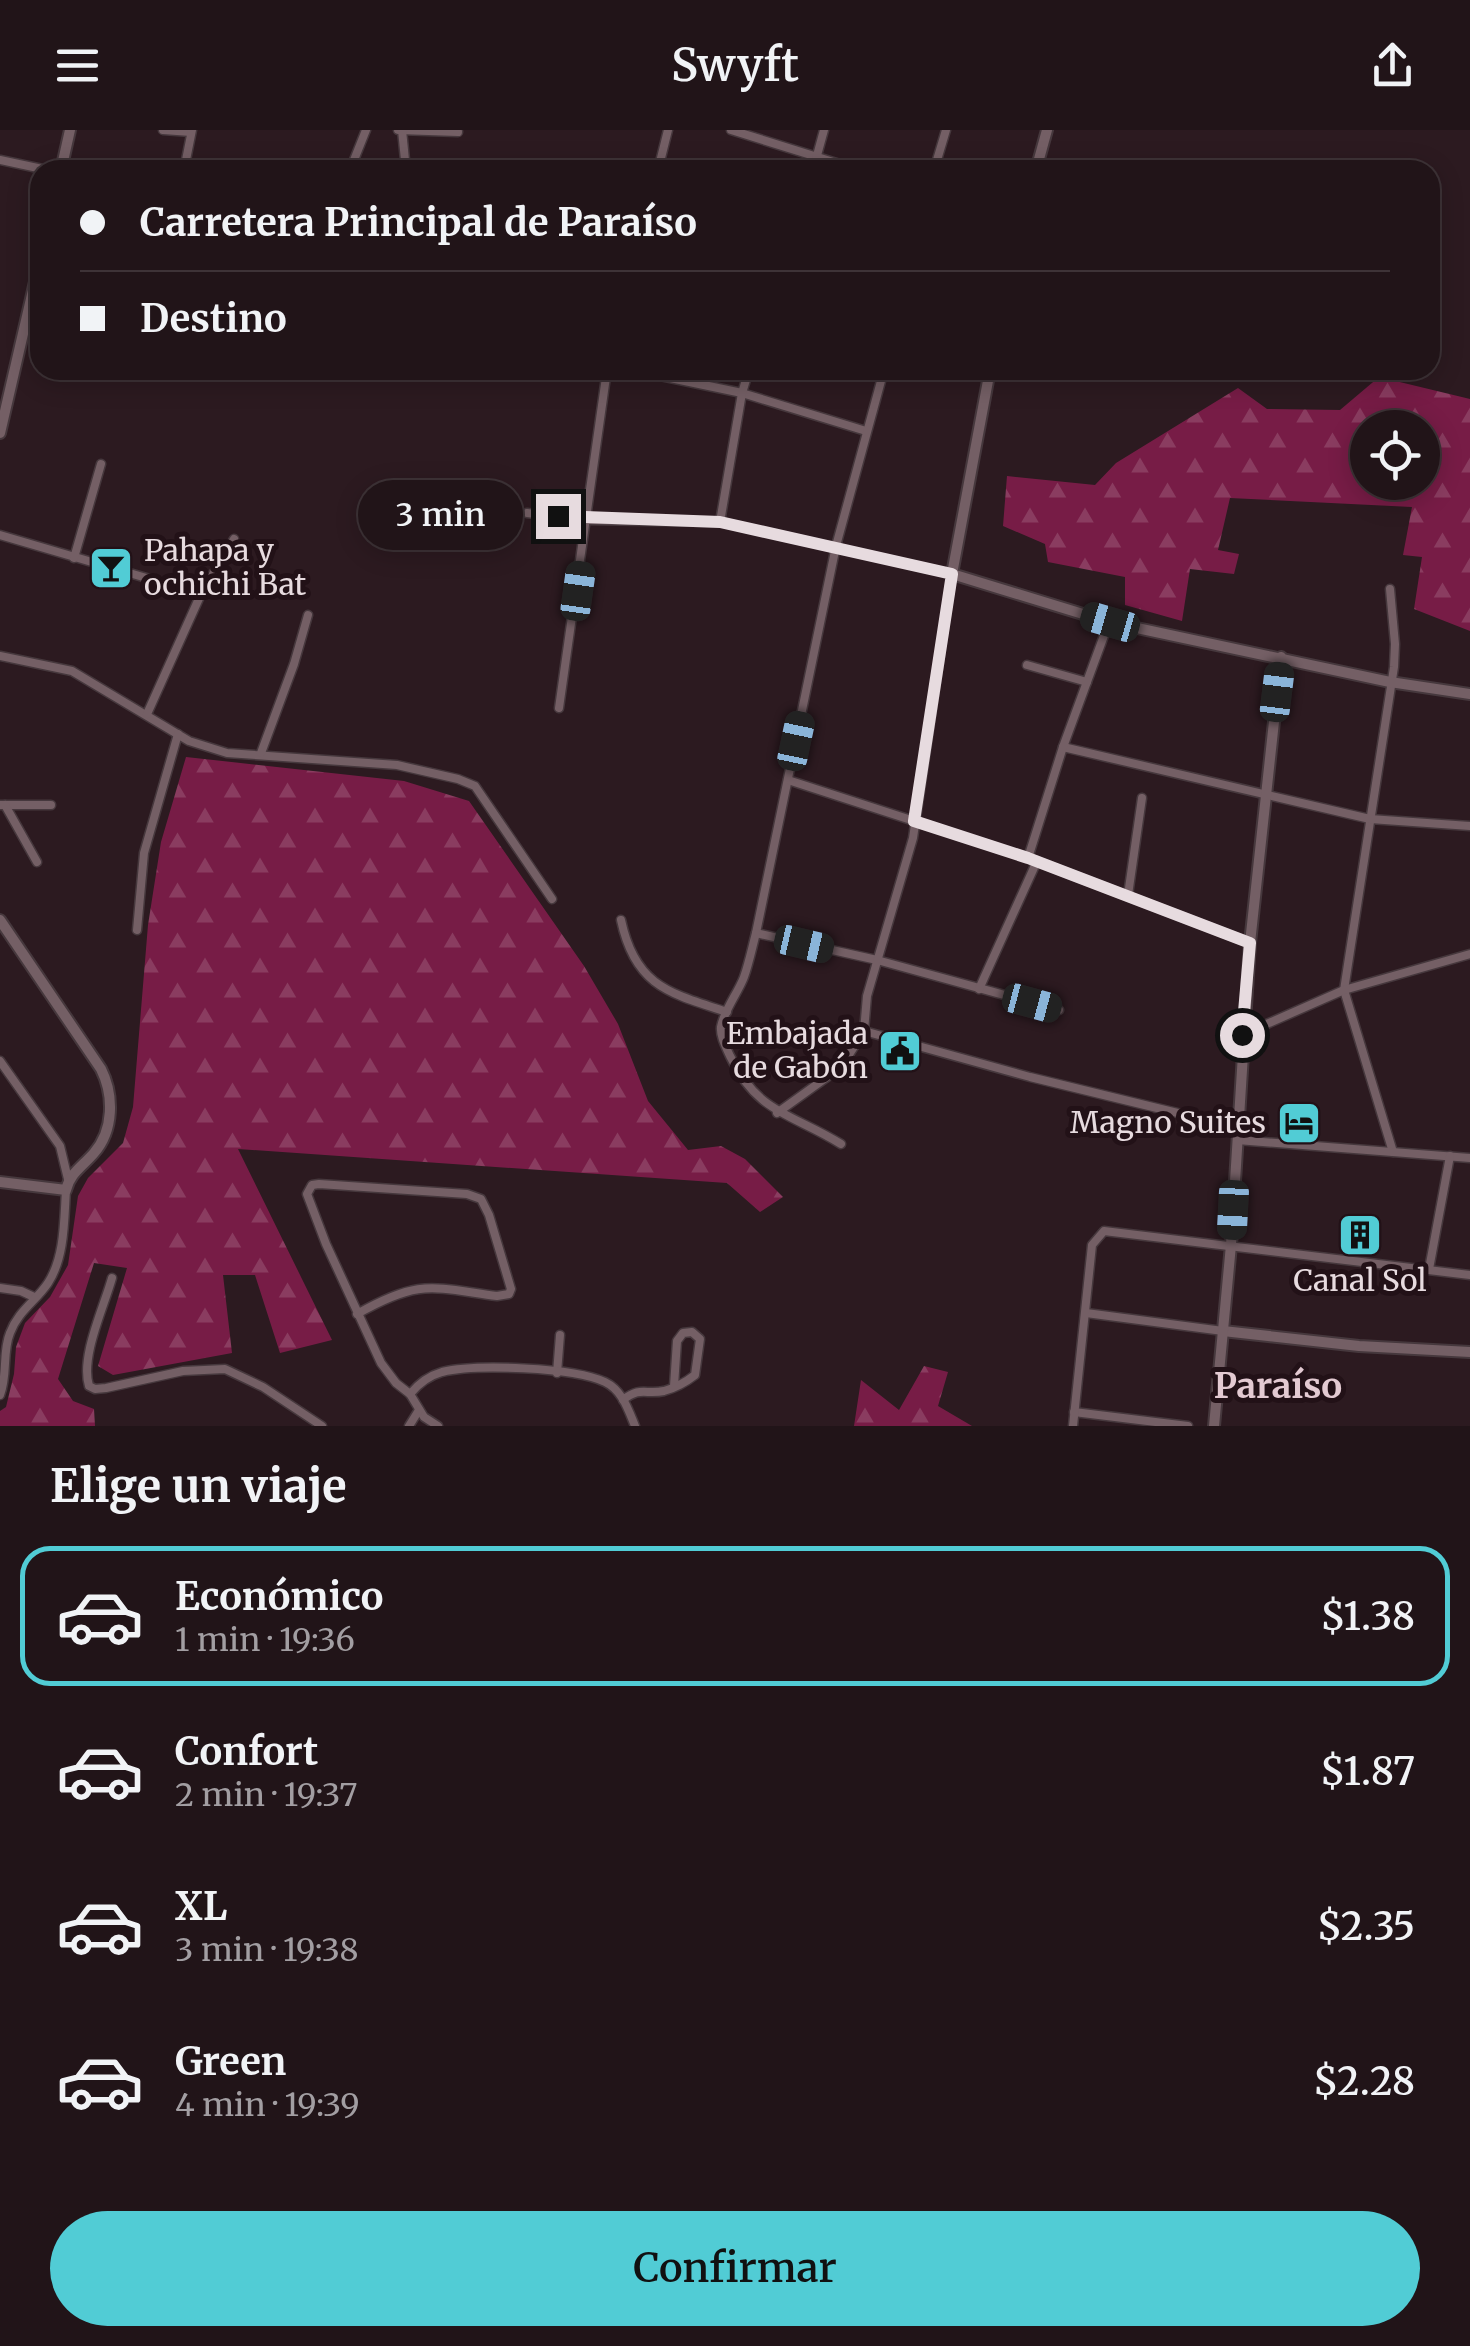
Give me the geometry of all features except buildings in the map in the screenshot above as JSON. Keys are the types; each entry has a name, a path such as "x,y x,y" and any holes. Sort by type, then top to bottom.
{"street":[{"path":"63,160 70,130"},
{"path":"163,130 192,131 186,160"},
{"path":"354,160 366,130"},
{"path":"405,160 401,130 458,132"},
{"path":"660,160 668,130"},
{"path":"731,130 829,160"},
{"path":"816,160 824,130"},
{"path":"937,160 946,130"},
{"path":"1039,160 1047,130"},
{"path":"0,160 30,166"},
{"path":"0,434 4,386 30,295"},
{"path":"559,708 606,380"},
{"path":"682,380 742,392 866,431"},
{"path":"720,522 746,380"},
{"path":"840,1144 803,1121 777,1113 755,1096 736,1068 721,1031 744,978 756,933 836,546 881,380"},
{"path":"777,1113 841,1067 864,1031 867,996 913,838 952,574 988,380"},
{"path":"74,558 102,464"},
{"path":"527,513 588,520 720,522 952,574 1110,622 1390,682 1470,694"},
{"path":"0,535 201,594"},
{"path":"148,714 201,594 234,539"},
{"path":"1390,589 1395,644 1344,990 1393,1152"},
{"path":"261,753 308,616"},
{"path":"980,989 1032,859 1064,747 1110,622"},
{"path":"0,656 72,672 189,741 227,753 398,764 458,778 475,786 552,899"},
{"path":"1214,1426 1231,1245 1250,943 1281,657"},
{"path":"1027,665 1087,682"},
{"path":"137,930 144,853 178,734"},
{"path":"1064,747 1370,819 1470,826"},
{"path":"788,780 1032,859 1250,943"},
{"path":"1128,895 1142,798"},
{"path":"2,805 51,805"},
{"path":"2,805 37,862"},
{"path":"0,920 106,1079 110,1109 101,1144 67,1185"},
{"path":"620,920 630,950 647,978 670,993 727,1012"},
{"path":"756,933 877,960 1059,1010"},
{"path":"1242,1035 1344,990 1470,954"},
{"path":"864,1031 1239,1128"},
{"path":"0,1061 60,1146 67,1185 55,1270 21,1311 8,1336 5,1383 0,1395"},
{"path":"0,1082 17,1084"},
{"path":"1237,1140 1470,1158"},
{"path":"1428,1269 1450,1156"},
{"path":"0,1182 67,1185"},
{"path":"357,1314 390,1295 418,1287 509,1294 494,1230 481,1199 468,1194 312,1185 307,1200 357,1314 380,1363 410,1394 418,1410 438,1426"},
{"path":"1073,1426 1092,1245 1104,1231 1470,1274"},
{"path":"112,1278 89,1353 89,1386 106,1388 183,1371 225,1369 263,1387 322,1426"},
{"path":"0,1288 21,1290 34,1298"},
{"path":"1086,1313 1359,1346 1470,1352"},
{"path":"623,1400 639,1390 656,1392 674,1386 696,1372 700,1340 692,1332 683,1332 677,1341 674,1386"},
{"path":"557,1373 560,1335"},
{"path":"410,1394 425,1379 462,1368 557,1373 607,1383 623,1400 634,1426"},
{"path":"410,1426 418,1410"},
{"path":"1074,1412 1188,1426"}],"green space":[{"path":"1375,380 1391,380 1470,399 1470,631 1414,609 1422,557 1403,555 1412,507 1230,498 1218,550 1239,554 1234,574 1190,569 1182,621 1125,605 1125,577 1048,562 1045,544 1003,526 1007,476 1095,485 1116,463 1238,388 1267,409 1340,410"},
{"path":"186,757 404,781 469,801 584,966 618,1024 648,1101 688,1150 721,1146 745,1159 783,1197 760,1212 727,1183 238,1149 332,1340 280,1353 255,1275 223,1275 232,1353 113,1375 98,1366 127,1268 94,1263 58,1379 73,1401 94,1409 95,1426 0,1426 0,1411 6,1407 16,1347 25,1323 50,1297 68,1265 78,1196 88,1178 123,1143 133,1107 148,925 161,842"},
{"path":"924,1366 948,1372 938,1406 972,1426 854,1426 861,1380 899,1410"}],"place":[{"name":"Pahapa y ochichi Bat","path":"111,568"},
{"name":"Embajada de Gabón","path":"900,1051"},
{"name":"Magno Suites","path":"1299,1123"},
{"name":"Canal Sol","path":"1360,1235"}],"district":[{"name":"Paraíso","path":"1278,1386"}],"route":[{"path":"558,516 720,522 952,574 914,821 1028,858 1250,943 1242,1035"}]}
